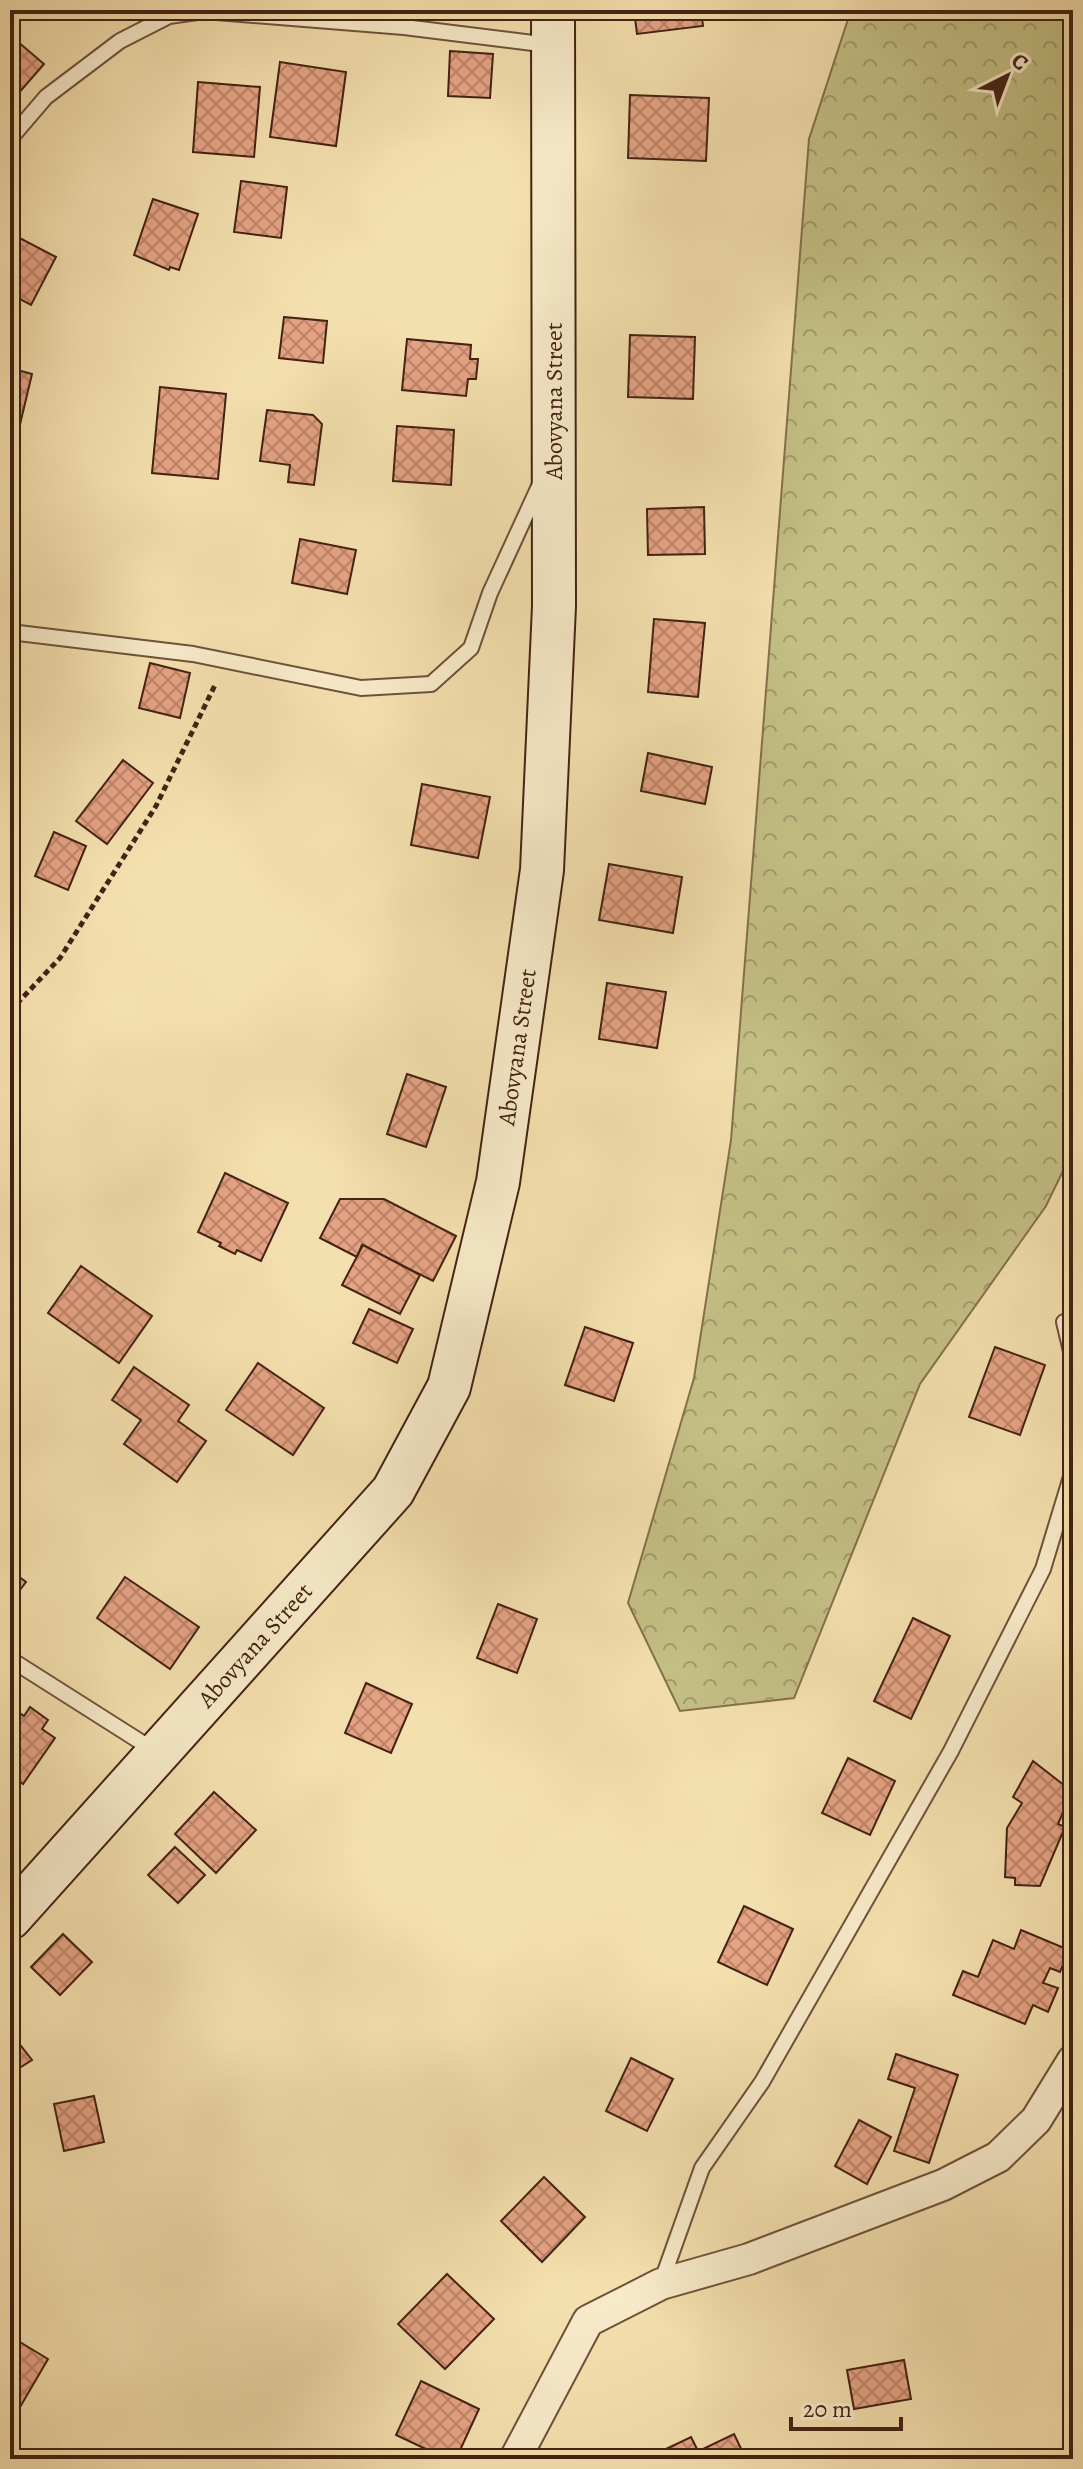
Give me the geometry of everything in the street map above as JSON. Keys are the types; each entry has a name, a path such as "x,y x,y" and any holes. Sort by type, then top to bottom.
{"street":[{"name":"Abovyana Street","path":"10,1918 393,1491 449,1387 498,1182 542,870 554,606 553,28"},
{"path":"515,2459 588,2321 661,2284 749,2259 943,2185 998,2157 1036,2120 1073,2060"}],"lane":[{"path":"10,139 46,97 120,41 169,16 204,11 404,27 553,28"},
{"path":"10,632 193,654 361,688 431,684 471,648 490,593 554,453"},
{"path":"1064,1322 1073,1360"},
{"path":"661,2284 702,2168 762,2082 966,1723 1043,1569 1073,1470"},
{"path":"10,1659 159,1753"}],"path":[{"path":"10,1011 60,958 156,806 227,661"}],"green space":[{"path":"851,10 1073,10 1073,1150 1046,1206 920,1384 794,1698 680,1711 628,1603 694,1378 731,1140 809,139"}],"building":[{"path":"634,10 701,10 703,26 637,34"},
{"path":"10,35 44,64 10,103"},
{"path":"450,51 493,54 490,98 448,96"},
{"path":"280,62 346,72 336,146 270,137"},
{"path":"198,82 260,87 254,157 193,152"},
{"path":"630,95 709,98 706,161 628,158"},
{"path":"241,181 287,187 281,238 234,232"},
{"path":"153,199 198,214 179,270 170,267 169,270 134,255"},
{"path":"10,233 56,257 31,305 10,294"},
{"path":"284,317 327,321 323,363 279,358"},
{"path":"630,335 695,337 693,399 628,397"},
{"path":"407,339 471,345 470,359 478,359 476,379 468,379 466,396 402,390"},
{"path":"10,368 32,374 17,437 10,435"},
{"path":"160,387 226,394 218,479 152,473"},
{"path":"267,410 313,415 322,424 314,485 288,482 290,465 260,461"},
{"path":"397,426 454,430 451,485 393,481"},
{"path":"704,507 705,554 648,555 647,509"},
{"path":"300,539 356,550 347,594 292,583"},
{"path":"654,619 705,623 698,697 648,692"},
{"path":"150,663 190,673 180,718 139,708"},
{"path":"648,753 712,767 705,804 641,791"},
{"path":"123,760 153,783 107,844 76,821"},
{"path":"422,784 490,797 478,858 411,845"},
{"path":"54,832 86,846 68,890 35,876"},
{"path":"609,864 682,877 673,933 599,920"},
{"path":"607,983 666,992 657,1048 599,1039"},
{"path":"407,1074 446,1087 426,1147 387,1134"},
{"path":"225,1173 288,1203 261,1261 237,1250 235,1254 198,1232"},
{"path":"340,1199 384,1199 456,1236 433,1281 362,1245 357,1257 320,1238"},
{"path":"363,1245 420,1275 400,1314 342,1285"},
{"path":"81,1266 152,1316 119,1363 48,1313"},
{"path":"369,1309 413,1329 397,1363 353,1343"},
{"path":"585,1327 633,1343 614,1401 565,1385"},
{"path":"995,1347 1045,1365 1020,1435 969,1417"},
{"path":"258,1363 324,1408 293,1455 226,1410"},
{"path":"134,1367 189,1405 178,1421 206,1441 177,1482 124,1444 141,1420 112,1400"},
{"path":"10,1570 26,1582 10,1603"},
{"path":"125,1577 199,1627 170,1669 97,1618"},
{"path":"498,1604 537,1619 517,1673 477,1658"},
{"path":"913,1618 950,1636 911,1719 874,1701"},
{"path":"366,1683 412,1704 391,1753 345,1733"},
{"path":"10,1706 24,1716 30,1707 48,1720 42,1729 55,1738 23,1784 10,1775"},
{"path":"848,1758 895,1781 870,1835 822,1813"},
{"path":"1033,1761 1065,1786 1064,1810 1058,1824 1065,1827 1040,1886 1015,1885 1015,1878 1005,1877 1007,1828 1022,1803 1013,1797"},
{"path":"214,1792 256,1830 216,1873 175,1834"},
{"path":"175,1847 205,1875 178,1903 148,1875"},
{"path":"744,1906 793,1929 767,1985 718,1962"},
{"path":"1021,1930 1069,1950 1060,1972 1050,1968 1043,1983 1058,1988 1048,2012 1033,2005 1025,2024 953,1995 963,1971 978,1977 993,1940 1014,1949"},
{"path":"63,1934 92,1962 60,1995 31,1967"},
{"path":"10,2032 32,2060 10,2074"},
{"path":"896,2054 958,2075 929,2163 894,2151 915,2088 888,2079"},
{"path":"631,2058 673,2079 647,2131 606,2111"},
{"path":"94,2096 104,2142 64,2151 54,2104"},
{"path":"859,2120 891,2137 867,2184 835,2166"},
{"path":"544,2177 585,2217 542,2262 501,2221"},
{"path":"447,2274 494,2319 445,2369 398,2324"},
{"path":"10,2336 48,2359 16,2414 10,2411"},
{"path":"904,2360 911,2399 854,2409 847,2370"},
{"path":"421,2381 479,2409 456,2459 447,2459 396,2435"},
{"path":"734,2434 746,2459 708,2459 703,2449"},
{"path":"691,2437 702,2459 645,2459"}]}
